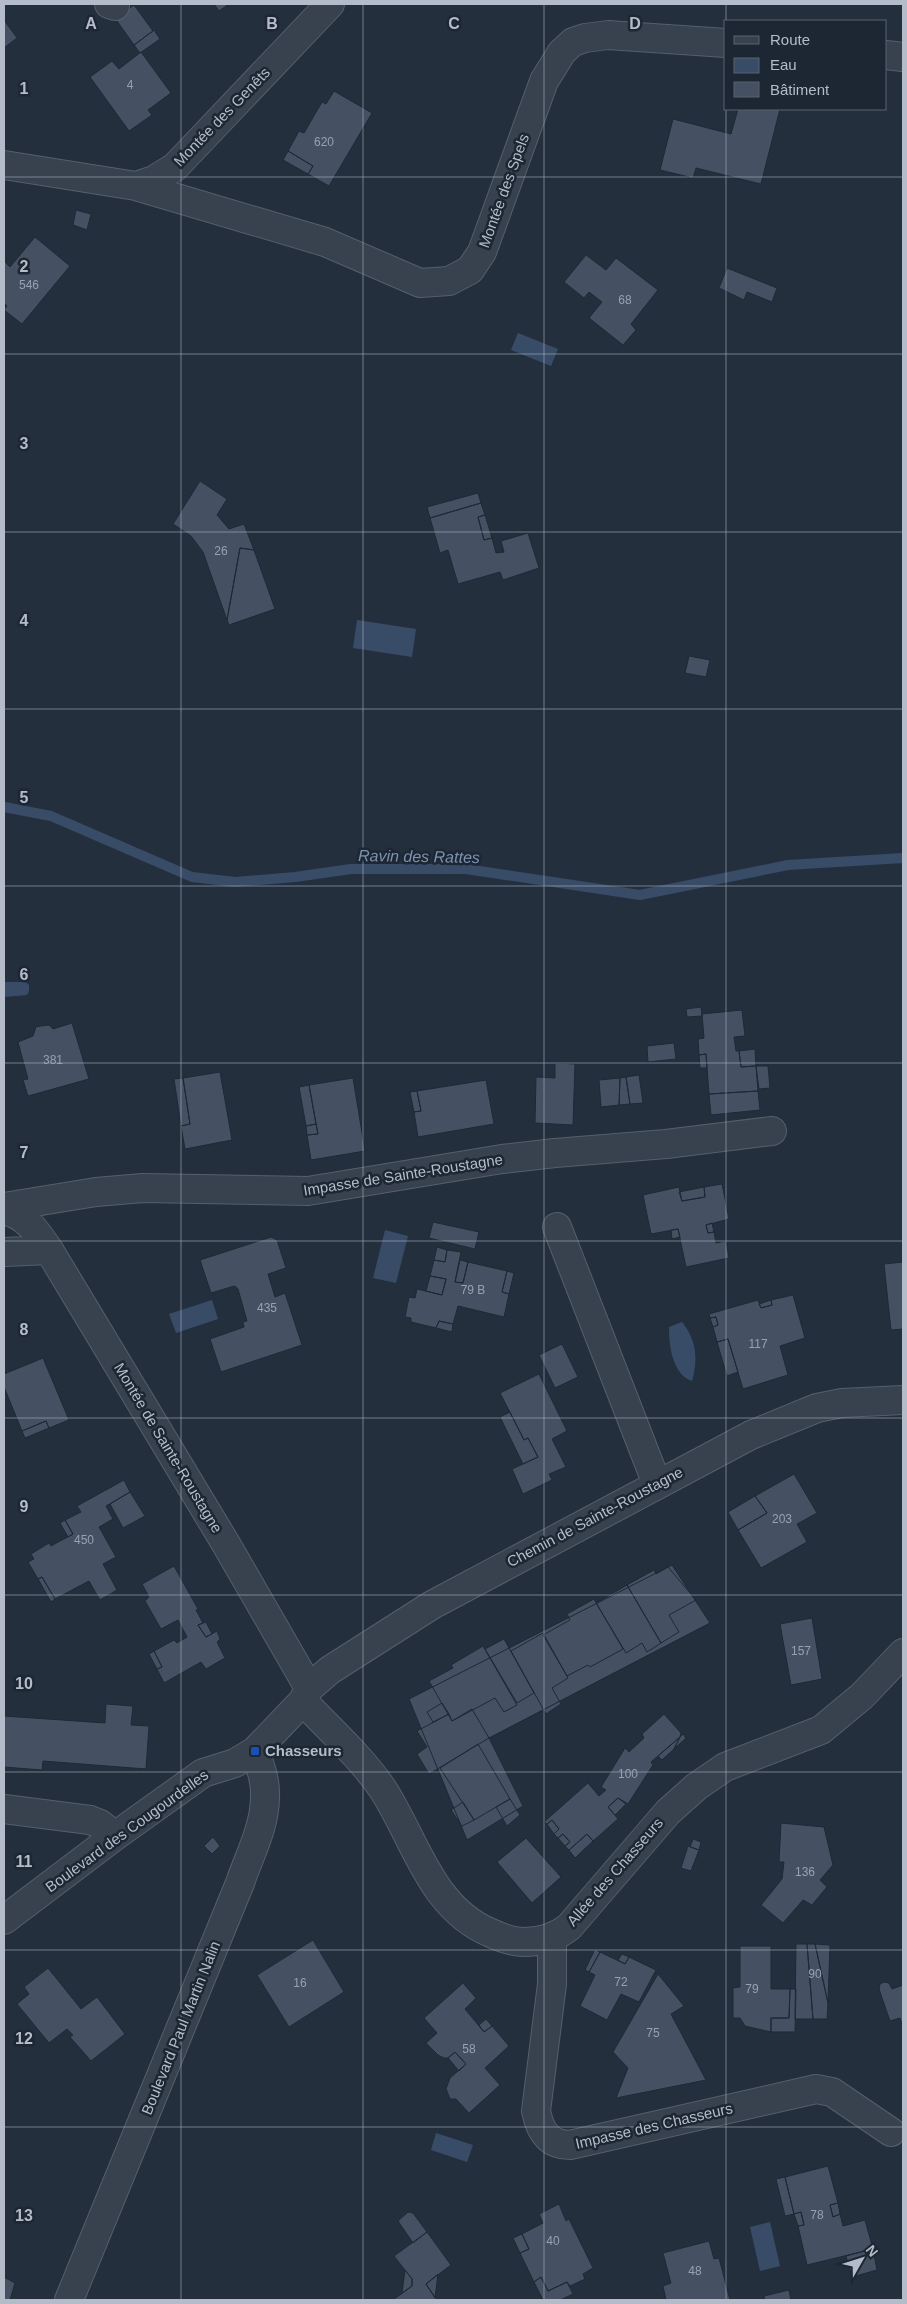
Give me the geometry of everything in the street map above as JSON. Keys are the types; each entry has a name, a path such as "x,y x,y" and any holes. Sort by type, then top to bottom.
{"street":[{"name":"Montée des Genêts","path":"136,186 154,180 175,167 330,4"},
{"name":"Montée des Spels","path":"136,186 325,242 412,281 430,284 449,282 470,270 482,252 544,81 562,52 585,38 608,35 724,43"},
{"path":"887,55 903,57"},
{"path":"4,165 136,186"},
{"name":"Impasse de Sainte-Roustagne","path":"4,1209 96,1192 143,1188 308,1191 528,1156 666,1144 772,1131"},
{"name":"Montée de Sainte-Roustagne","path":"4,1209 21,1216 30,1223 49,1250 226,1544 306,1694"},
{"path":"557,1227 656,1484"},
{"path":"4,1252 49,1250"},
{"name":"Chemin de Sainte-Roustagne","path":"255,1751 330,1670 432,1605 750,1434 796,1415 842,1403 903,1400"},
{"name":"Allée des Chasseurs","path":"306,1694 382,1789 406,1829 432,1882 446,1901 485,1931 509,1940 532,1942 552,1938 569,1926 668,1812 696,1786 725,1767 821,1730 862,1696 903,1654"},
{"name":"Boulevard des Cougourdelles","path":"4,1920 115,1836 203,1773 235,1763 255,1751"},
{"name":"Boulevard Paul Martin Nalin","path":"70,2300 240,1883 261,1824 266,1796 264,1779 255,1751"},
{"path":"4,1809 90,1820 100,1824 115,1836"},
{"name":"Impasse des Chasseurs","path":"552,1938 552,1984 536,2106 538,2124 550,2141 560,2145 570,2145 816,2089 832,2092 891,2132"}],"water":[{"path":"518,333 558,349 551,366 511,350"},
{"path":"357,620 416,629 412,657 353,648"},
{"path":"4,978 5,982 26,982 29,985 27,995 4,997"},
{"path":"385,1230 408,1236 396,1283 373,1278"},
{"path":"212,1300 218,1319 176,1333 169,1314"},
{"path":"682,1322 691,1336 695,1350 692,1381 680,1372 671,1350 669,1327"},
{"path":"436,2133 473,2145 467,2162 431,2150"},
{"path":"770,2222 780,2266 760,2271 750,2227"}],"building":[{"path":"214,4 229,4 219,11"},
{"path":"134,5 153,31 134,45 115,18"},
{"path":"4,20 17,38 4,48"},
{"path":"154,30 160,39 140,53 134,45"},
{"path":"141,52 171,93 148,110 152,115 129,131 90,77 112,61 119,69"},
{"path":"334,91 372,113 329,186 308,174 313,166 288,151 299,131 304,133 322,102 326,104"},
{"path":"738,110 780,110 761,184 696,168 693,178 660,170 673,119 731,134"},
{"path":"288,151 313,166 308,174 283,160"},
{"path":"76,210 91,214 87,230 73,225"},
{"path":"35,237 70,266 22,324 4,310 7,306 4,303 4,261 10,267"},
{"path":"586,255 606,270 616,258 658,290 631,324 636,330 623,345 589,318 602,302 589,292 584,298 564,282"},
{"path":"727,268 777,288 772,302 747,292 744,300 719,288"},
{"path":"200,481 227,499 217,515 229,529 244,524 254,550 240,548 227,620 203,552 191,536 173,524"},
{"path":"478,493 481,503 430,518 427,507"},
{"path":"481,503 485,515 478,517 484,540 492,538 496,553 504,552 501,541 528,533 539,568 503,580 500,572 458,584 448,550 440,553 430,518"},
{"path":"485,515 492,538 484,540 478,517"},
{"path":"240,548 254,550 275,609 229,625 227,620"},
{"path":"689,656 710,660 706,677 685,673"},
{"path":"701,1007 702,1016 687,1017 686,1009"},
{"path":"742,1010 745,1036 734,1037 736,1051 739,1051 741,1067 756,1066 758,1091 709,1094 706,1054 699,1055 698,1039 704,1038 702,1014"},
{"path":"72,1023 89,1079 28,1096 23,1080 28,1079 18,1042 33,1036 36,1027 49,1025 53,1029"},
{"path":"674,1043 676,1059 648,1062 647,1046"},
{"path":"755,1049 756,1066 741,1067 739,1051"},
{"path":"706,1054 707,1068 700,1068 699,1055"},
{"path":"555,1063 575,1064 573,1125 535,1123 536,1077 555,1078"},
{"path":"756,1066 768,1066 770,1088 759,1089"},
{"path":"220,1072 232,1140 185,1149 181,1126 190,1124 183,1078"},
{"path":"639,1075 643,1103 630,1104 626,1077"},
{"path":"626,1077 630,1104 619,1105 620,1078"},
{"path":"183,1078 190,1124 181,1126 174,1079"},
{"path":"353,1078 365,1151 311,1160 307,1135 318,1134 309,1085"},
{"path":"620,1078 619,1105 601,1107 599,1080"},
{"path":"486,1080 494,1124 418,1137 414,1112 421,1111 417,1091"},
{"path":"309,1085 316,1124 306,1126 299,1087"},
{"path":"417,1091 421,1111 414,1112 410,1092"},
{"path":"758,1091 760,1110 711,1115 709,1094"},
{"path":"316,1124 318,1134 307,1135 306,1126"},
{"path":"722,1184 729,1219 706,1225 708,1233 714,1232 716,1243 726,1241 729,1258 686,1267 678,1229 651,1234 643,1195 679,1187 682,1201 705,1197 704,1187"},
{"path":"704,1187 705,1197 682,1201 679,1192"},
{"path":"433,1222 479,1232 475,1249 429,1238"},
{"path":"712,1223 714,1232 708,1233 706,1225"},
{"path":"678,1229 680,1237 672,1239 671,1230"},
{"path":"271,1237 277,1240 286,1268 268,1274 275,1297 285,1293 302,1345 221,1372 210,1339 244,1327 243,1322 247,1321 238,1289 235,1286 211,1293 200,1260"},
{"path":"437,1247 447,1250 445,1262 434,1260"},
{"path":"447,1250 461,1252 455,1282 463,1283 468,1262 507,1271 502,1292 509,1294 504,1317 458,1306 453,1324 439,1321 436,1328 411,1322 411,1318 405,1317 409,1297 415,1298 417,1289 442,1295 446,1279 430,1276 434,1260 445,1262"},
{"path":"460,1260 468,1262 463,1283 455,1282"},
{"path":"903,1262 903,1329 891,1330 884,1264"},
{"path":"507,1271 514,1273 509,1294 502,1292"},
{"path":"430,1276 446,1279 442,1295 426,1291"},
{"path":"793,1295 805,1338 780,1346 788,1375 743,1389 728,1339 717,1342 713,1327 718,1325 716,1317 710,1318 709,1314 758,1300 761,1308 772,1305 771,1300"},
{"path":"771,1300 772,1305 761,1308 759,1304"},
{"path":"716,1317 718,1325 713,1327 710,1318"},
{"path":"439,1321 453,1324 452,1332 436,1328"},
{"path":"728,1339 738,1372 727,1376 717,1342"},
{"path":"562,1344 578,1377 555,1388 539,1355"},
{"path":"43,1358 69,1420 49,1428 46,1421 22,1431 4,1387 4,1374"},
{"path":"539,1374 567,1431 552,1439 566,1467 549,1474 552,1480 523,1494 512,1469 538,1457 528,1438 524,1440 500,1393"},
{"path":"510,1412 524,1440 528,1438 538,1457 523,1464 500,1417"},
{"path":"46,1421 49,1428 25,1438 22,1431"},
{"path":"794,1474 817,1513 797,1524 807,1542 761,1568 738,1530 767,1513 755,1496"},
{"path":"124,1480 130,1492 106,1506 113,1519 99,1527 116,1557 103,1564 117,1590 100,1600 89,1581 55,1599 42,1577 38,1579 28,1562 34,1559 31,1554 49,1543 51,1546 73,1534 65,1520 81,1512 77,1506"},
{"path":"130,1492 145,1516 123,1528 110,1504"},
{"path":"755,1496 767,1513 738,1530 728,1512"},
{"path":"65,1520 73,1534 68,1537 60,1523"},
{"path":"672,1565 710,1623 489,1738 523,1806 467,1840 409,1699"},
{"path":"174,1566 198,1609 196,1610 203,1623 198,1625 206,1637 217,1631 220,1639 217,1642 225,1658 206,1669 201,1662 164,1683 157,1669 162,1667 154,1651 174,1640 177,1643 187,1637 178,1620 161,1629 145,1601 149,1597 142,1584"},
{"path":"668,1567 696,1600 669,1615 679,1632 661,1643 627,1585 654,1570 656,1574"},
{"path":"42,1577 55,1599 51,1602 38,1579"},
{"path":"627,1585 661,1643 647,1652 642,1643 626,1653 596,1603"},
{"path":"594,1599 623,1649 590,1667 588,1665 567,1676 543,1635 570,1620 567,1614"},
{"path":"812,1618 822,1679 791,1685 780,1624"},
{"path":"206,1622 212,1634 206,1637 198,1625"},
{"path":"543,1633 568,1678 552,1688 561,1704 546,1714 511,1651"},
{"path":"504,1639 534,1693 517,1703 485,1649"},
{"path":"483,1646 517,1705 504,1712 495,1698 452,1721 429,1681 453,1668 451,1665"},
{"path":"154,1651 162,1667 157,1669 149,1654"},
{"path":"442,1703 449,1714 433,1722 427,1712"},
{"path":"106,1704 133,1706 131,1725 149,1726 146,1769 43,1761 42,1770 4,1767 4,1716 105,1723"},
{"path":"472,1709 489,1738 429,1774 417,1754 427,1747 417,1731 449,1714 452,1721"},
{"path":"664,1714 681,1733 680,1737 651,1762 653,1765 628,1804 618,1798 608,1807 618,1819 593,1841 587,1834 569,1850 565,1846 570,1842 563,1834 558,1838 554,1834 559,1829 552,1820 547,1824 544,1822 588,1783 599,1796 606,1790 601,1787 625,1748 629,1752 644,1738 642,1734"},
{"path":"683,1734 686,1738 674,1749 680,1737"},
{"path":"680,1737 674,1749 662,1760 658,1756"},
{"path":"478,1744 510,1799 474,1820 440,1768"},
{"path":"618,1798 626,1804 615,1815 608,1807"},
{"path":"510,1799 520,1815 507,1826 496,1807"},
{"path":"463,1802 474,1820 462,1826 451,1810"},
{"path":"552,1820 559,1829 554,1834 547,1824"},
{"path":"781,1823 824,1827 833,1865 820,1880 827,1887 812,1905 803,1900 783,1923 761,1905 782,1879 784,1862 779,1862"},
{"path":"563,1834 570,1842 565,1846 558,1838"},
{"path":"587,1834 593,1841 575,1858 569,1850"},
{"path":"213,1837 220,1846 212,1854 204,1846"},
{"path":"526,1838 561,1877 532,1903 497,1862"},
{"path":"693,1839 701,1842 699,1850 690,1847"},
{"path":"688,1846 699,1850 691,1871 681,1868"},
{"path":"313,1940 344,1992 289,2027 257,1975"},
{"path":"796,1944 807,1944 813,2019 795,2019"},
{"path":"807,1944 815,1944 828,2003 827,2019 813,2019"},
{"path":"815,1944 830,1945 828,2003"},
{"path":"740,1946 771,1946 771,1989 790,1989 789,2018 771,2018 771,2032 745,2026 740,2018 733,2018 733,1988 740,1987"},
{"path":"595,1949 600,1952 589,1972 585,1970"},
{"path":"600,1952 625,1964 629,1957 656,1970 639,2002 621,1994 607,2020 580,2006 595,1975 589,1972"},
{"path":"622,1954 629,1957 625,1964 618,1960"},
{"path":"48,1968 81,2009 97,1997 125,2034 91,2061 70,2037 73,2035 67,2029 49,2043 17,2004 29,1994 24,1987"},
{"path":"658,1974 684,2006 671,2014 706,2080 616,2098 628,2068 613,2052"},
{"path":"884,1982 889,1983 892,1989 903,1985 903,2027 900,2018 890,2021 879,1989 880,1984"},
{"path":"463,1983 476,1998 465,2009 484,2032 492,2026 509,2046 485,2068 500,2085 469,2113 456,2099 450,2099 446,2089 450,2078 466,2064 455,2052 448,2058 444,2058 438,2055 426,2043 437,2033 424,2018"},
{"path":"790,1989 796,1989 795,2032 771,2032 771,2018 789,2018"},
{"path":"486,2019 492,2026 484,2032 479,2025"},
{"path":"455,2052 466,2064 459,2071 448,2058"},
{"path":"828,2166 838,2203 830,2205 833,2217 840,2214 843,2226 865,2220 873,2249 807,2265 798,2226 804,2225 801,2212 794,2214 785,2177"},
{"path":"785,2177 794,2214 785,2216 776,2179"},
{"path":"838,2203 840,2214 833,2217 830,2205"},
{"path":"559,2204 566,2221 569,2219 593,2268 583,2274 585,2279 570,2286 567,2282 548,2291 541,2277 534,2282 520,2253 529,2249 522,2234 543,2223 539,2214"},
{"path":"408,2212 413,2213 427,2232 413,2243 398,2221"},
{"path":"801,2212 804,2225 798,2226 794,2214"},
{"path":"427,2232 451,2265 426,2284 437,2300 393,2300 412,2286 412,2279 394,2256"},
{"path":"522,2234 529,2249 520,2253 513,2238"},
{"path":"709,2241 714,2259 719,2258 730,2300 666,2300 663,2286 671,2283 663,2253"},
{"path":"873,2249 877,2270 852,2277 846,2256"},
{"path":"405,2270 412,2279 412,2286 402,2293"},
{"path":"438,2274 435,2298 426,2284"},
{"path":"4,2277 15,2283 10,2300 4,2300"},
{"path":"541,2277 548,2291 567,2282 573,2294 560,2300 543,2300 534,2282"},
{"path":"789,2290 791,2300 765,2300 764,2296"}],"waterway":[{"name":"Ravin des Rattes","path":"4,807 51,816 192,877 235,882 295,877 351,869 466,869 640,895 788,865 903,858"}],"place":[{"name":"Chasseurs","path":"255,1751"}]}
